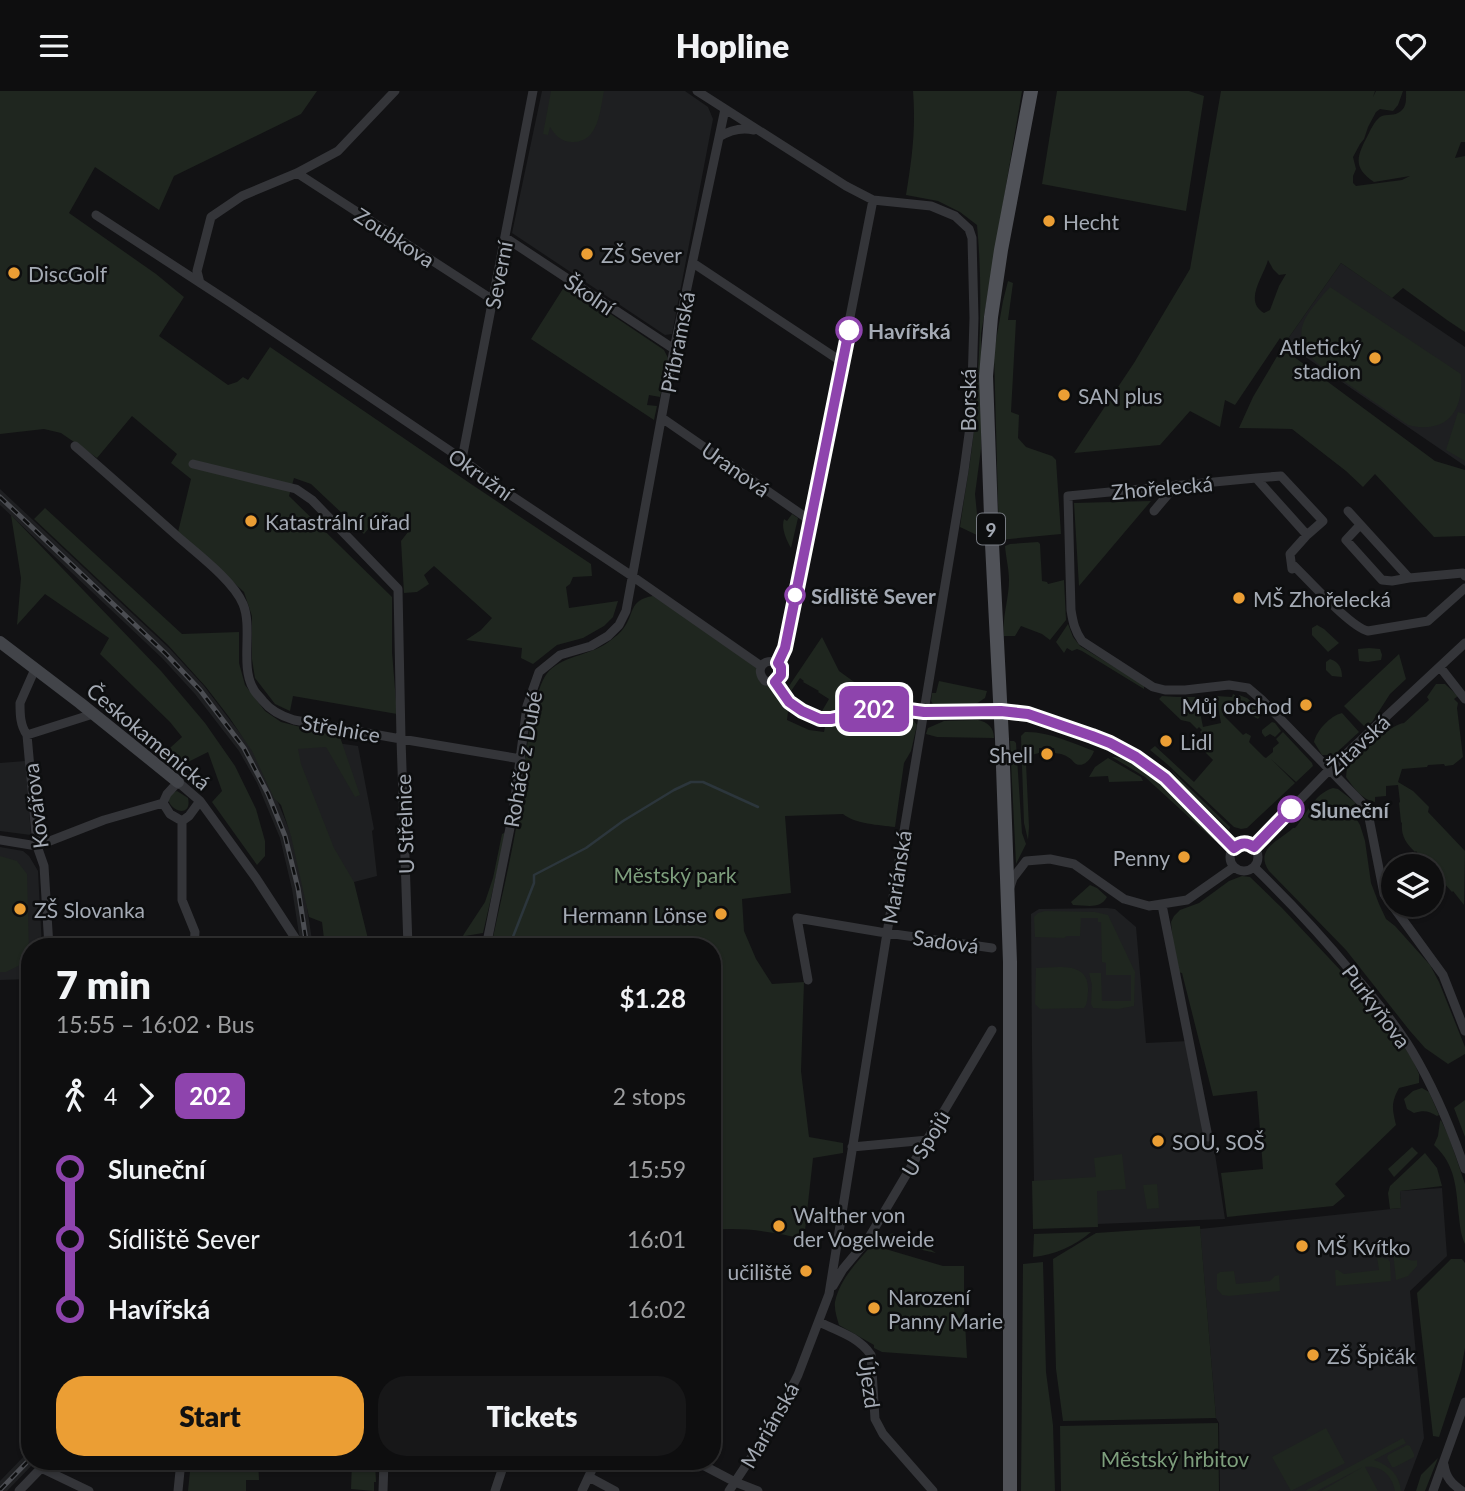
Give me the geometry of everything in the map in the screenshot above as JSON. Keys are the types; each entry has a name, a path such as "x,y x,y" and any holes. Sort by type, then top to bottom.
{"main road":[{"name":"Borská","path":"1001,711 986,376 1001,250 1031,91"},
{"name":"9","path":"1001,711 1010,1012 1010,1491"}],"street":[{"path":"200,283 197,271 211,217 242,196 297,173 338,151 395,91"},
{"name":"Severní","path":"462,459 533,91"},
{"path":"697,91 846,186 873,200 785,648 778,663"},
{"name":"Příbramská","path":"632,576 674,349 725,109"},
{"path":"719,137 729,131 746,128 761,132"},
{"name":"Zoubkova","path":"297,173 494,300"},
{"name":"Mariánská","path":"729,1491 774,1423 798,1375 829,1294 954,542 971,419 974,318 972,238 969,229 955,216 931,206 873,200"},
{"name":"Okružní","path":"96,215 462,459 761,666 763,679 775,682 789,702 802,711 820,719 831,719 886,707 924,712 1001,711"},
{"name":"Školní","path":"506,237 674,349"},
{"path":"693,263 842,362"},
{"name":"Uranová","path":"662,418 811,521"},
{"name":"Střelnice","path":"75,446 229,583 243,603 247,667 252,687 268,708 294,720 401,739 398,589 312,500 296,489 193,464"},
{"name":"Zhořelecká","path":"1330,769 1248,688 1229,685 1185,691 1153,687 1082,641 1073,624 1068,496 1281,476 1322,521 1290,554 1292,567 1360,629 1368,631 1428,621 1465,588"},
{"path":"1256,478 1307,535"},
{"path":"1154,511 1175,485"},
{"path":"1348,511 1409,578"},
{"path":"1360,525 1346,540 1382,580 1463,573 1465,576"},
{"name":"Roháče z Dubé","path":"488,938 513,813 527,706 539,672 561,655 591,646 608,636 619,625 626,611 632,576"},
{"name":"Českokamenická","path":"0,642 200,801 256,877 295,938"},
{"name":"Žitavská","path":"1254,847 1330,769 1465,643"},
{"path":"761,666 767,661 778,663 781,675 775,682"},
{"path":"1440,667 1465,699"},
{"name":"Kovářova","path":"35,669 20,703 21,725 27,735 37,846 44,866 48,938"},
{"path":"1001,711 1028,714 1055,723 1110,743 1136,757 1165,778 1234,848"},
{"path":"27,735 93,714"},
{"path":"401,739 521,759"},
{"name":"U Střelnice","path":"401,739 408,938"},
{"path":"1330,769 1361,802 1369,818 1384,894 1443,975 1465,1031"},
{"path":"0,840 37,846 104,820 163,803 178,782"},
{"path":"182,821 200,801"},
{"path":"163,803 170,814 182,821"},
{"path":"182,821 182,900 195,932 195,938"},
{"path":"1243,843 1254,847 1258,857 1254,867 1242,871 1234,867 1230,856 1234,848 1243,843"},
{"path":"1008,892 1013,878 1026,862 1050,859 1074,864 1124,899 1149,906 1162,905 1187,900 1234,867"},
{"name":"Purkyňova","path":"1254,867 1325,940 1375,1000 1410,1049 1434,1091 1465,1169"},
{"path":"1162,905 1208,1137"},
{"name":"Sadová","path":"808,980 797,918 992,948"},
{"name":"U Spojů","path":"829,1294 842,1269 868,1239 992,1030"},
{"path":"852,1147 928,1140"},
{"name":"Újezd","path":"819,1322 865,1346 871,1355 875,1419 883,1434 933,1491"},
{"path":"1433,1491 1465,1402"},
{"path":"1443,1463 1449,1480 1462,1491"},
{"path":"19,1491 40,1470"},
{"path":"53,1470 89,1491"},
{"path":"178,1491 180,1470"},
{"path":"383,1491 384,1470"},
{"path":"495,1491 502,1470"},
{"path":"582,1491 592,1470"},
{"path":"712,1470 758,1491"},
{"path":"589,1477 615,1491"}],"shaded area":[{"name":"ZŠ Sever","path":"542,91 685,91 708,107 713,119 672,334 665,335 512,233"},
{"name":"Atletický stadion","path":"1341,263 1465,347 1465,466 1285,343"},
{"path":"0,489 170,649 204,686 249,745 268,778 291,834 304,887 312,938 300,938 280,838 257,783 239,751 195,694 162,658 0,505"},
{"path":"297,734 315,740 358,746 374,829 372,831 377,876 354,882 329,884 297,815"},
{"path":"25,761 31,835 0,831 0,763"},
{"name":"ZŠ Slovanka","path":"0,847 23,851 38,871 42,938 21,938 21,979 0,980"},
{"path":"1039,909 1115,909 1136,927 1146,1043 1189,1041 1208,1137 1215,1154 1225,1219 1097,1224 1034,1183 1031,914"},
{"name":"ZŠ Špičák","path":"1442,1188 1447,1256 1410,1291 1424,1438 1404,1491 1220,1491 1219,1423 1216,1418 1200,1229 1401,1208 1400,1191"},
{"path":"21,1459 21,1470 27,1470 7,1491 0,1491 0,1481"}],"green space":[{"path":"0,91 317,91 301,114 174,176 159,210 95,167 69,213 184,297 159,336 228,385 243,377 248,380 270,347 591,564 592,576 573,577 566,587 569,608 618,601 613,617 604,626 583,638 557,645 533,664 521,658 522,648 466,640 492,618 434,566 424,575 429,584 417,592 404,593 401,541 408,532 383,511 364,534 311,484 294,478 289,496 392,597 392,652 397,714 293,696 290,711 275,704 255,678 252,616 244,592 178,532 191,479 171,463 177,454 132,416 97,458 61,433 44,429 0,434"},
{"path":"551,91 604,91 597,124 588,137 581,141 565,141 550,127 548,135 543,134"},
{"path":"913,91 1022,91 981,334 981,449 975,494 981,537 960,527 973,442 978,367 980,296 977,225 960,212 938,201 906,195 913,143"},
{"path":"1057,91 1189,91 1204,96 1186,211 1042,184"},
{"path":"1221,91 1375,91 1373,97 1376,91 1403,91 1393,111 1380,109 1376,112 1353,157 1356,169 1353,183 1356,186 1402,180 1410,176 1374,182 1362,171 1359,161 1361,149 1374,123 1380,117 1396,114 1403,109 1406,91 1465,91 1465,142 1461,142 1455,158 1465,156 1465,332 1403,288 1392,298 1341,263 1285,343 1280,338 1235,405 1225,400 1220,427 1190,411 1160,445 1074,453 1134,363 1190,269","holes":["1268,260 1279,275 1286,274 1270,310 1264,313 1258,308 1255,295"]},
{"path":"1008,281 1013,283 1008,320 1016,320 1011,412 1019,415 1018,438 1026,447 1056,460 1061,534 999,540 994,352"},
{"path":"566,284 664,350 668,358 660,397 649,395 647,405 657,406 654,420 531,339"},
{"name":"Atletický stadion","path":"1330,287 1461,374 1459,399 1450,417 1433,426 1408,425 1317,363 1308,352 1301,332 1308,315"},
{"path":"1282,348 1435,461 1465,470 1465,536 1434,537 1375,474 1363,487 1292,429 1239,428 1253,397"},
{"path":"1458,412 1465,414 1465,461 1446,450"},
{"path":"1151,501 1079,586 1074,503"},
{"path":"45,508 182,634 239,632 239,663 245,685 265,711 281,722 340,737 360,795 355,797 326,747 298,749 301,764 334,848 354,882 368,938 324,938 322,922 309,917 291,836 281,805 274,798 252,751 229,717 168,645 34,519"},
{"path":"792,514 798,518 791,548 783,526 784,519 787,521"},
{"path":"11,515 161,671 205,723 235,766 256,809 265,841 265,856 257,865 212,802 222,791 208,752 176,768 159,758 182,737 100,654 109,638 45,594 17,625 21,578"},
{"path":"1038,542 1042,581 1048,584 1064,580 1066,620 1050,640 1021,626 1015,636 1004,636 1009,580 1005,546"},
{"name":"Městský park","path":"653,596 761,666 760,673 775,682 789,702 787,720 809,730 824,732 825,727 879,713 910,716 917,725 911,751 904,763 895,827 861,822 843,814 785,816 791,893 742,899 744,931 756,959 772,984 804,982 801,1071 809,1137 843,1143 843,1153 813,1158 804,1239 758,1231 721,1230 721,938 493,938 515,832 532,717 542,681 556,665 613,639 627,623 636,604"},
{"path":"1068,624 1080,646 1144,685 1144,689 1082,651 1067,648 1064,653 1056,642"},
{"path":"1317,625 1339,643 1328,652 1312,635 1312,628"},
{"path":"822,637 839,671 879,700 829,712 822,711 829,699 800,678 791,691 789,686"},
{"path":"1358,649 1380,649 1381,660 1359,661"},
{"path":"1399,654 1406,679 1390,694 1372,722 1365,727 1344,706"},
{"path":"1330,659 1339,666 1342,677 1332,676 1326,670 1326,662"},
{"path":"939,681 987,691 985,698 973,706 939,708 931,701"},
{"path":"1436,684 1445,684 1458,696 1454,699 1458,703 1463,757 1453,765 1402,769 1398,782 1413,791 1429,807 1428,812 1465,851 1464,905 1444,883 1444,854 1418,854 1404,838 1398,785 1386,786 1386,796 1375,797 1375,802 1362,796 1346,777 1347,768 1382,735 1404,723 1429,700 1427,697"},
{"path":"1233,694 1236,699 1225,709 1223,715 1243,735 1246,733 1251,736 1249,742 1264,757 1273,752 1273,748 1279,743 1276,739 1283,732 1313,766 1296,782 1271,759 1295,783 1247,828 1241,829 1234,827 1150,750 1155,746 1194,782 1213,760 1201,748 1208,740 1199,727 1197,729 1190,722 1181,720 1159,699 1162,696 1197,697 1203,727 1221,723 1216,696 1232,697"},
{"path":"1239,695 1247,698 1262,711 1258,719 1244,707"},
{"path":"1342,713 1359,732 1334,755 1322,755 1314,742 1316,737 1329,720"},
{"path":"978,720 990,726 994,738 937,737 926,734 928,728 944,721"},
{"path":"1272,722 1281,731 1275,737 1270,734 1265,737 1262,730"},
{"path":"1025,732 1051,735 1094,751 1082,765 1055,753 1054,748 1039,748 1039,753 1028,756 1028,840 1024,823 1021,736"},
{"path":"1010,741 1016,743 1022,833 1026,844 1016,864"},
{"path":"1112,757 1123,759 1152,778 1217,840 1145,777"},
{"path":"1108,758 1141,777 1143,781 1109,782 1108,776 1089,777 1095,767"},
{"path":"1171,770 1230,827 1229,830 1181,783"},
{"path":"1338,789 1356,803 1350,808 1365,841 1371,883 1381,908 1381,917 1385,917 1395,926 1430,965 1439,982 1465,1047 1465,1054 1448,1064 1425,1048 1346,950 1269,871 1265,863 1264,857 1270,846 1295,828 1315,800 1326,791"},
{"path":"177,791 188,798 188,807 182,811 175,809 169,802 169,796"},
{"path":"506,832 483,933 463,936 485,902 502,834"},
{"path":"0,856 17,861 27,874 29,938 21,938 20,965 0,972"},
{"path":"1242,876 1250,877 1282,908 1374,1006 1412,1058 1419,1074 1419,1083 1399,1088 1396,1093 1393,1106 1396,1125 1335,1184 1345,1196 1333,1206 1227,1217 1221,1173 1263,1169 1257,1091 1213,1096 1182,973 1176,972 1171,922 1180,910 1199,903 1229,881"},
{"path":"1090,885 1107,897 1104,901 1092,906 1073,905 1071,902"},
{"path":"1045,911 1095,912 1108,915 1135,972 1134,1006 1118,1009 1093,1008 1091,1004 1092,985 1089,973 1101,973 1102,1001 1131,1001 1131,975 1106,975 1106,963 1102,962 1101,922 1098,922 1098,918 1081,918 1080,936 1035,937 1034,917"},
{"path":"1036,968 1071,968 1084,975 1088,992 1084,1008 1040,1009 1035,1004"},
{"path":"1422,1088 1429,1092 1439,1115 1426,1111 1414,1113 1407,1109 1404,1099 1413,1091"},
{"path":"1465,1100 1465,1137 1454,1108"},
{"path":"1441,1120 1465,1184 1465,1244 1460,1228 1454,1178 1447,1161 1434,1145"},
{"path":"1412,1147 1418,1153 1394,1177 1388,1169"},
{"path":"1425,1153 1437,1168 1442,1186 1400,1191 1401,1208 1390,1209 1390,1186"},
{"path":"1122,1154 1126,1189 1097,1191 1098,1227 1033,1229 1032,1181 1096,1177 1094,1158"},
{"path":"1157,1184 1159,1208 1147,1209 1143,1185"},
{"path":"1200,1226 1216,1418 1063,1421 1056,1369 1053,1259 1096,1233"},
{"path":"1091,1232 1064,1249 1033,1257 1034,1234"},
{"path":"893,1233 900,1237 902,1243 914,1245 917,1241 936,1253 878,1240"},
{"path":"872,1245 943,1266 964,1266 967,1358 882,1352 839,1325 835,1308 837,1294 850,1271"},
{"path":"1401,1250 1407,1259 1417,1260 1417,1266 1408,1276 1396,1280 1393,1251"},
{"path":"1377,1257 1390,1262 1391,1281 1336,1286 1335,1270 1344,1274 1379,1270"},
{"path":"1451,1259 1462,1259 1465,1263 1465,1348 1461,1370 1439,1437 1433,1436 1417,1293"},
{"path":"1043,1262 1046,1372 1053,1425 1055,1491 1021,1491 1023,1264"},
{"path":"1234,1271 1236,1284 1270,1281 1279,1275 1280,1291 1222,1295 1217,1289 1217,1274"},
{"name":"Městský hřbitov","path":"1218,1423 1219,1491 1061,1491 1060,1426"},
{"path":"1326,1428 1345,1463 1291,1491 1272,1457"},
{"path":"1403,1438 1406,1443 1374,1460 1393,1471 1401,1491 1395,1491 1391,1480 1381,1469 1365,1467 1378,1491 1321,1491 1363,1467 1317,1491 1305,1491"},
{"path":"1407,1445 1414,1457 1392,1467 1388,1455"},
{"path":"1438,1458 1425,1491 1416,1491 1421,1475"},
{"path":"190,1470 258,1470 259,1480 246,1480 246,1491 188,1491"},
{"path":"352,1470 375,1470 374,1491 351,1489"}],"waterway":[{"path":"513,938 534,883 534,875 586,848 623,821 674,790 691,782 703,782 758,807"}],"railway":[{"path":"0,497 166,654 200,690 244,748 268,794 285,836 298,888 306,938"},
{"path":"0,1490 21,1468"}],"bus line":[{"name":"202","path":"849,330 785,648 778,663 782,671 775,682 789,702 820,719 886,707 924,712 1001,711 1028,714 1110,743 1136,757 1165,778 1234,848 1243,843 1254,847 1291,809"}],"place":[{"name":"Hecht","path":"1049,221"},
{"name":"ZŠ Sever","path":"587,254"},
{"name":"DiscGolf","path":"14,273"},
{"name":"Havířská","path":"849,330"},
{"name":"Atletický stadion","path":"1375,358"},
{"name":"SAN plus","path":"1064,395"},
{"name":"Katastrální úřad","path":"251,521"},
{"name":"Sídliště Sever","path":"795,595"},
{"name":"MŠ Zhořelecká","path":"1239,598"},
{"name":"Můj obchod","path":"1306,705"},
{"name":"Lidl","path":"1166,741"},
{"name":"Shell","path":"1047,754"},
{"name":"Sluneční","path":"1291,809"},
{"name":"Penny","path":"1184,857"},
{"name":"ZŠ Slovanka","path":"20,909"},
{"name":"Hermann Lönse","path":"721,914"},
{"name":"SOU, SOŠ","path":"1158,1141"},
{"name":"Walther von der Vogelweide","path":"779,1226"},
{"name":"MŠ Kvítko","path":"1302,1246"},
{"name":"učiliště","path":"806,1271"},
{"name":"Narození Panny Marie","path":"874,1308"},
{"name":"ZŠ Špičák","path":"1313,1355"}]}
